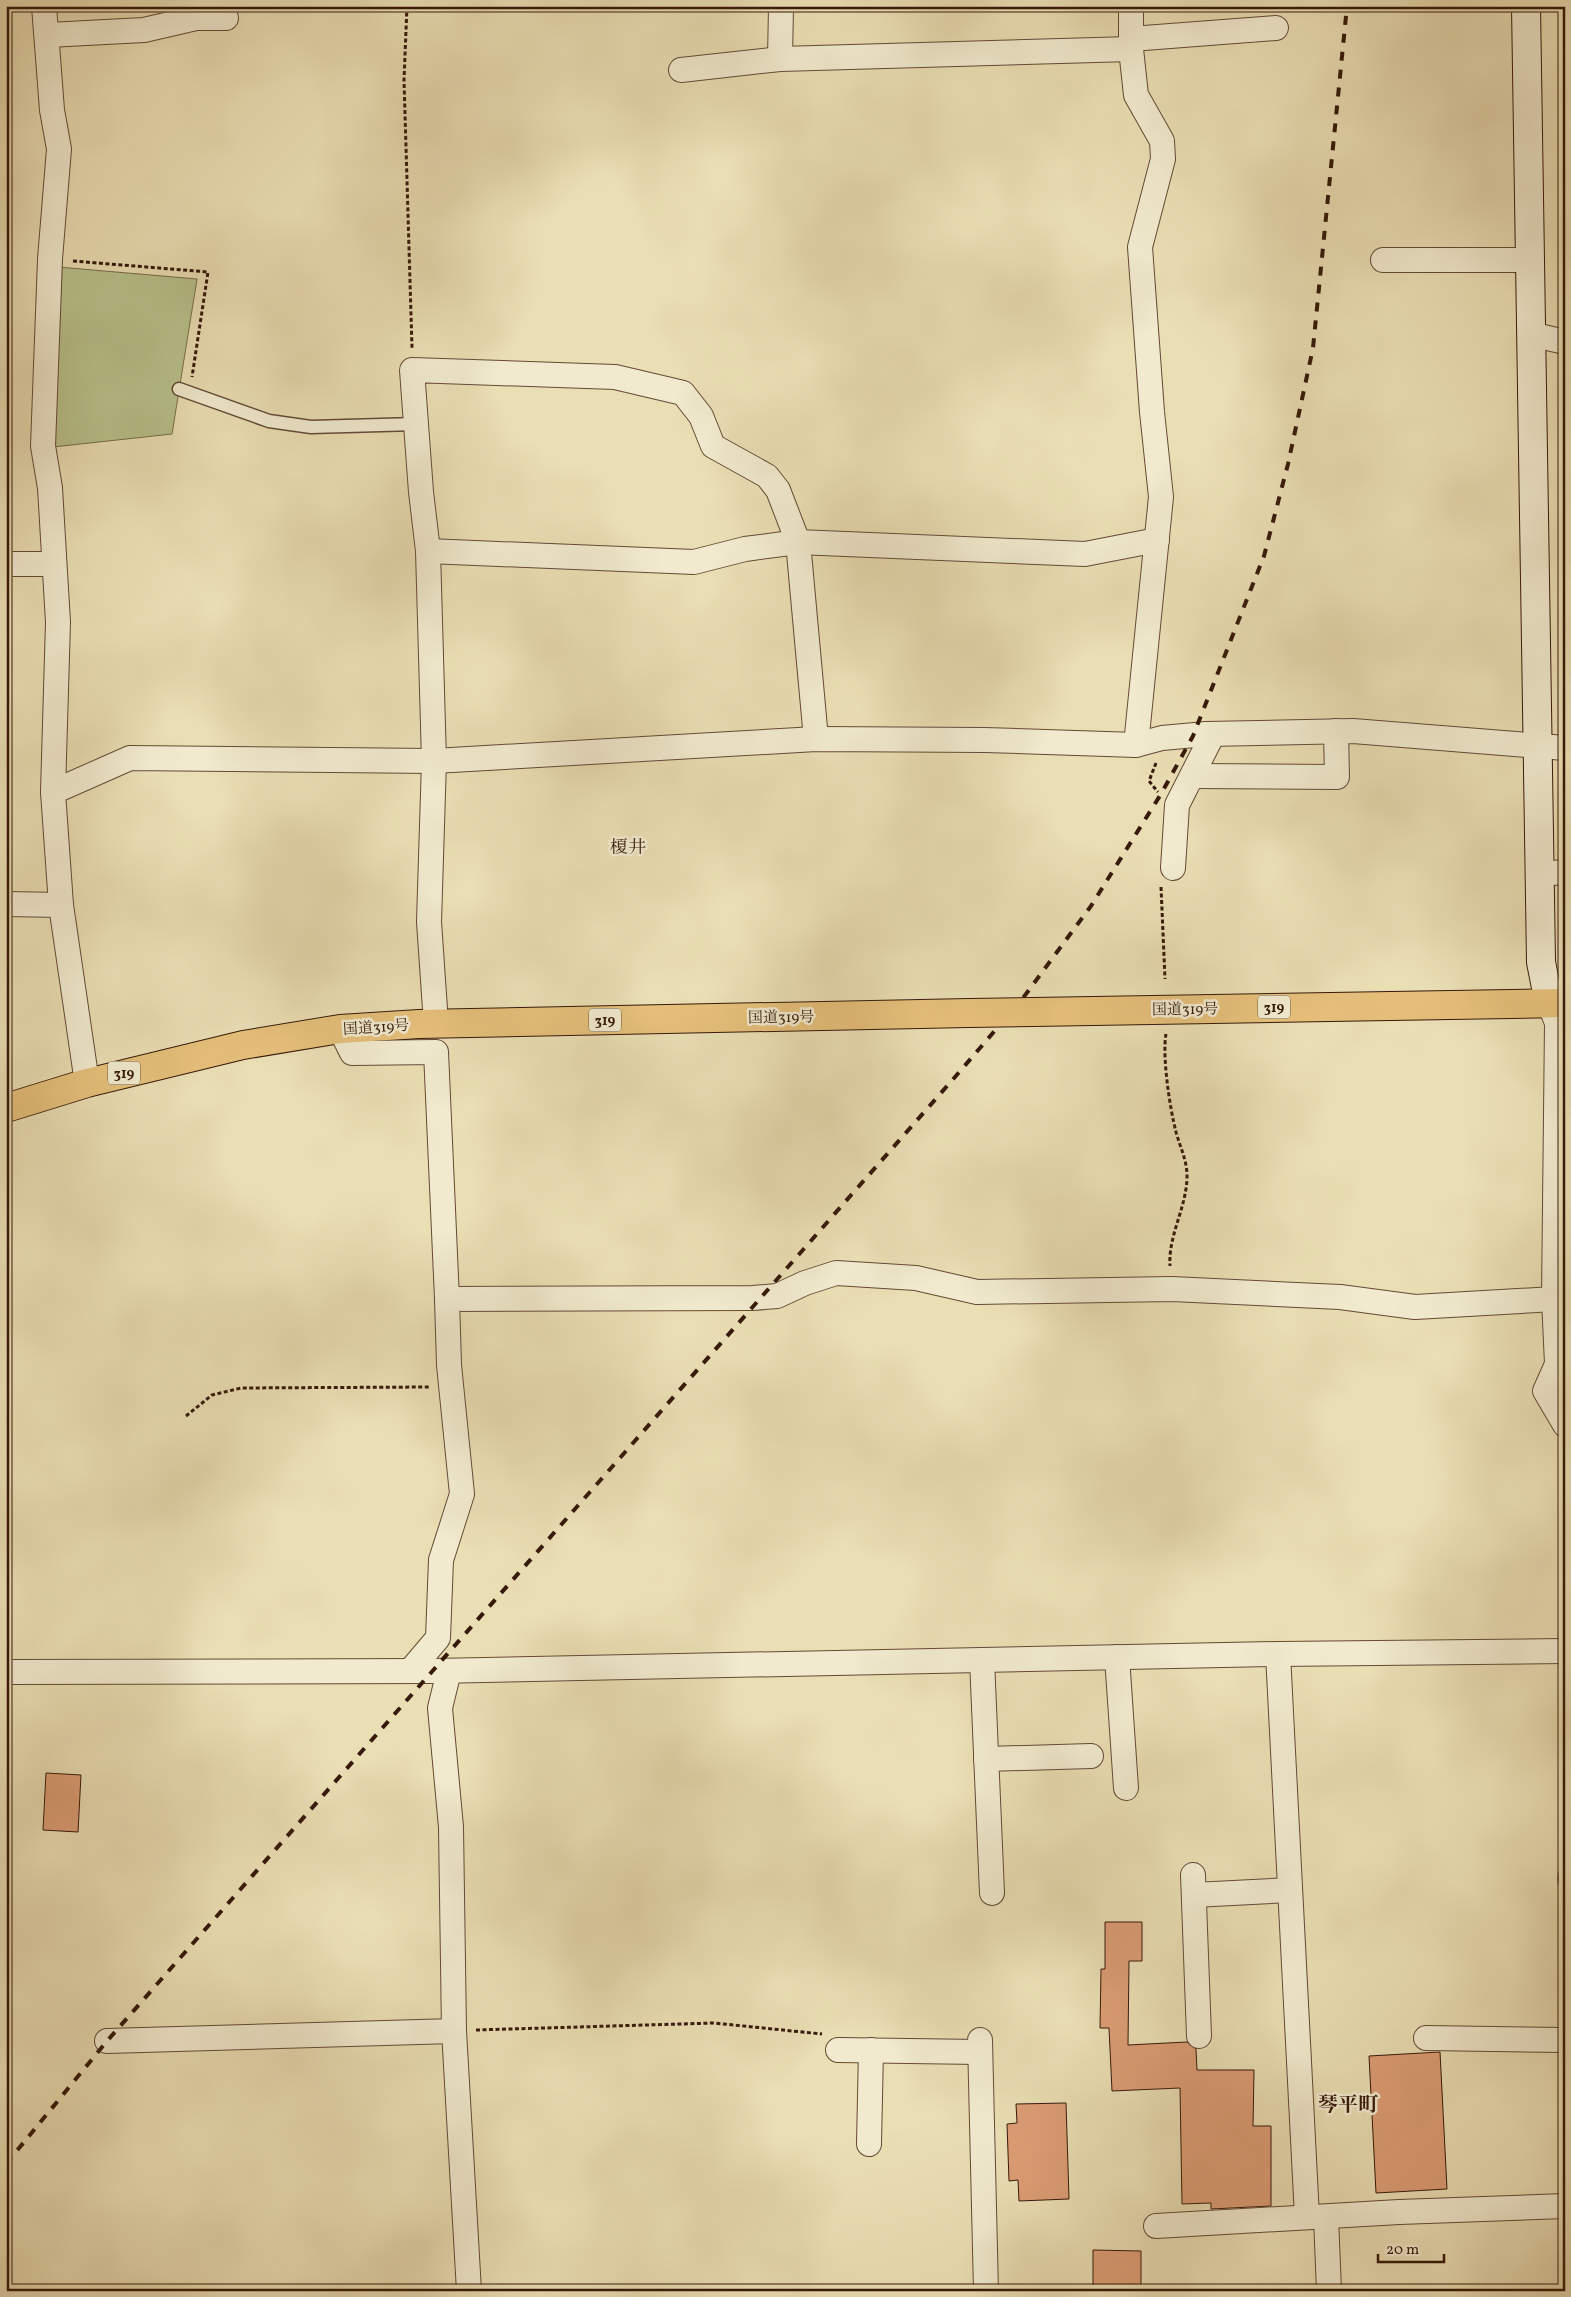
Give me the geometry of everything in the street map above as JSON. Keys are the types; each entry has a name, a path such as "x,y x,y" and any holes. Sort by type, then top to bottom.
{"highway":[{"name":"国道319号","path":"6,1108 87,1083 243,1045 340,1029 419,1024 1557,1003"}],"street":[{"path":"44,6 48,35 52,110 59,149 50,259 43,446 50,488 58,622 52,792 61,905 87,1083"},
{"path":"780,59 781,6"},
{"path":"1131,6 1131,44 1136,95 1162,141 1164,159 1140,247 1152,412 1161,497 1136,745"},
{"path":"1526,6 1536,747 1552,873 1541,962 1557,1003 1557,1364 1545,1391 1565,1425"},
{"path":"48,35 132,42 144,30 213,14"},
{"path":"681,70 780,59 1131,44 1276,28"},
{"path":"1383,260 1529,260"},
{"path":"1530,334 1565,342"},
{"path":"434,1009 429,922 434,761 428,551 421,492 412,370 615,377 683,394 701,416 713,446 767,476 778,490 798,542 816,738"},
{"path":"428,551 694,562 744,548 798,542 1084,554 1157,540"},
{"path":"6,564 54,564"},
{"path":"52,792 130,758 434,761 816,738 985,740 1136,745 1162,738 1214,734 1336,731 1565,748"},
{"path":"1192,776 1337,777 1336,731"},
{"path":"1173,868 1176,805 1214,734"},
{"path":"6,904 61,905"},
{"path":"340,1029 352,1053 436,1052 451,1387 462,1494 441,1560 438,1638 410,1670"},
{"path":"447,1299 753,1298 777,1296 805,1283 836,1273 916,1278 976,1292 1172,1289 1340,1297 1415,1307 1558,1307"},
{"path":"6,1672 449,1671 1278,1654 1565,1651"},
{"path":"1278,1654 1290,1890 1316,2217 1329,2291"},
{"path":"1117,1657 1126,1788"},
{"path":"982,1660 992,1893"},
{"path":"449,1671 440,1708 452,1827 454,2031 469,2291"},
{"path":"986,1759 1091,1756"},
{"path":"1199,2036 1194,1885 1290,1890"},
{"path":"107,2041 454,2031"},
{"path":"1426,2038 1565,2040"},
{"path":"834,2042 870,2050 980,2046 986,2291"},
{"path":"869,2144 870,2050"},
{"path":"1156,2226 1399,2212 1565,2206"}],"lane":[{"path":"184,391 269,421 302,426 416,424"},
{"path":"1565,1875 1565,1881"}],"path":[{"path":"407,6 404,80 412,370"},
{"path":"50,259 208,272 184,391"},
{"path":"1166,1034 1166,1066 1176,1132 1185,1158 1187,1177 1170,1260 1172,1289"},
{"path":"186,1416 212,1395 241,1388 451,1387"},
{"path":"454,2031 714,2023 834,2042"}],"green space":[{"path":"58,267 197,279 172,434 53,447"}],"building":[{"path":"46,1773 81,1775 78,1832 43,1830"},
{"path":"1105,1922 1142,1922 1142,1961 1129,1961 1128,2045 1187,2042 1196,2049 1197,2070 1254,2070 1253,2126 1271,2126 1271,2206 1211,2209 1211,2203 1182,2204 1180,2088 1112,2091 1109,2028 1100,2028 1101,1969 1105,1969"},
{"path":"1440,2052 1447,2189 1376,2193 1369,2056"},
{"path":"1066,2103 1069,2199 1019,2201 1018,2180 1009,2181 1007,2124 1017,2123 1016,2104"},
{"path":"1093,2250 1141,2251 1141,2291 1093,2291"}],"railway":[{"path":"6,2164 107,2041 1023,998 1091,906 1161,794 1193,736 1264,556 1288,464 1313,348 1347,6"}],"district":[{"name":"榎井","path":"628,847"},
{"name":"琴平町","path":"1348,2104"}]}
